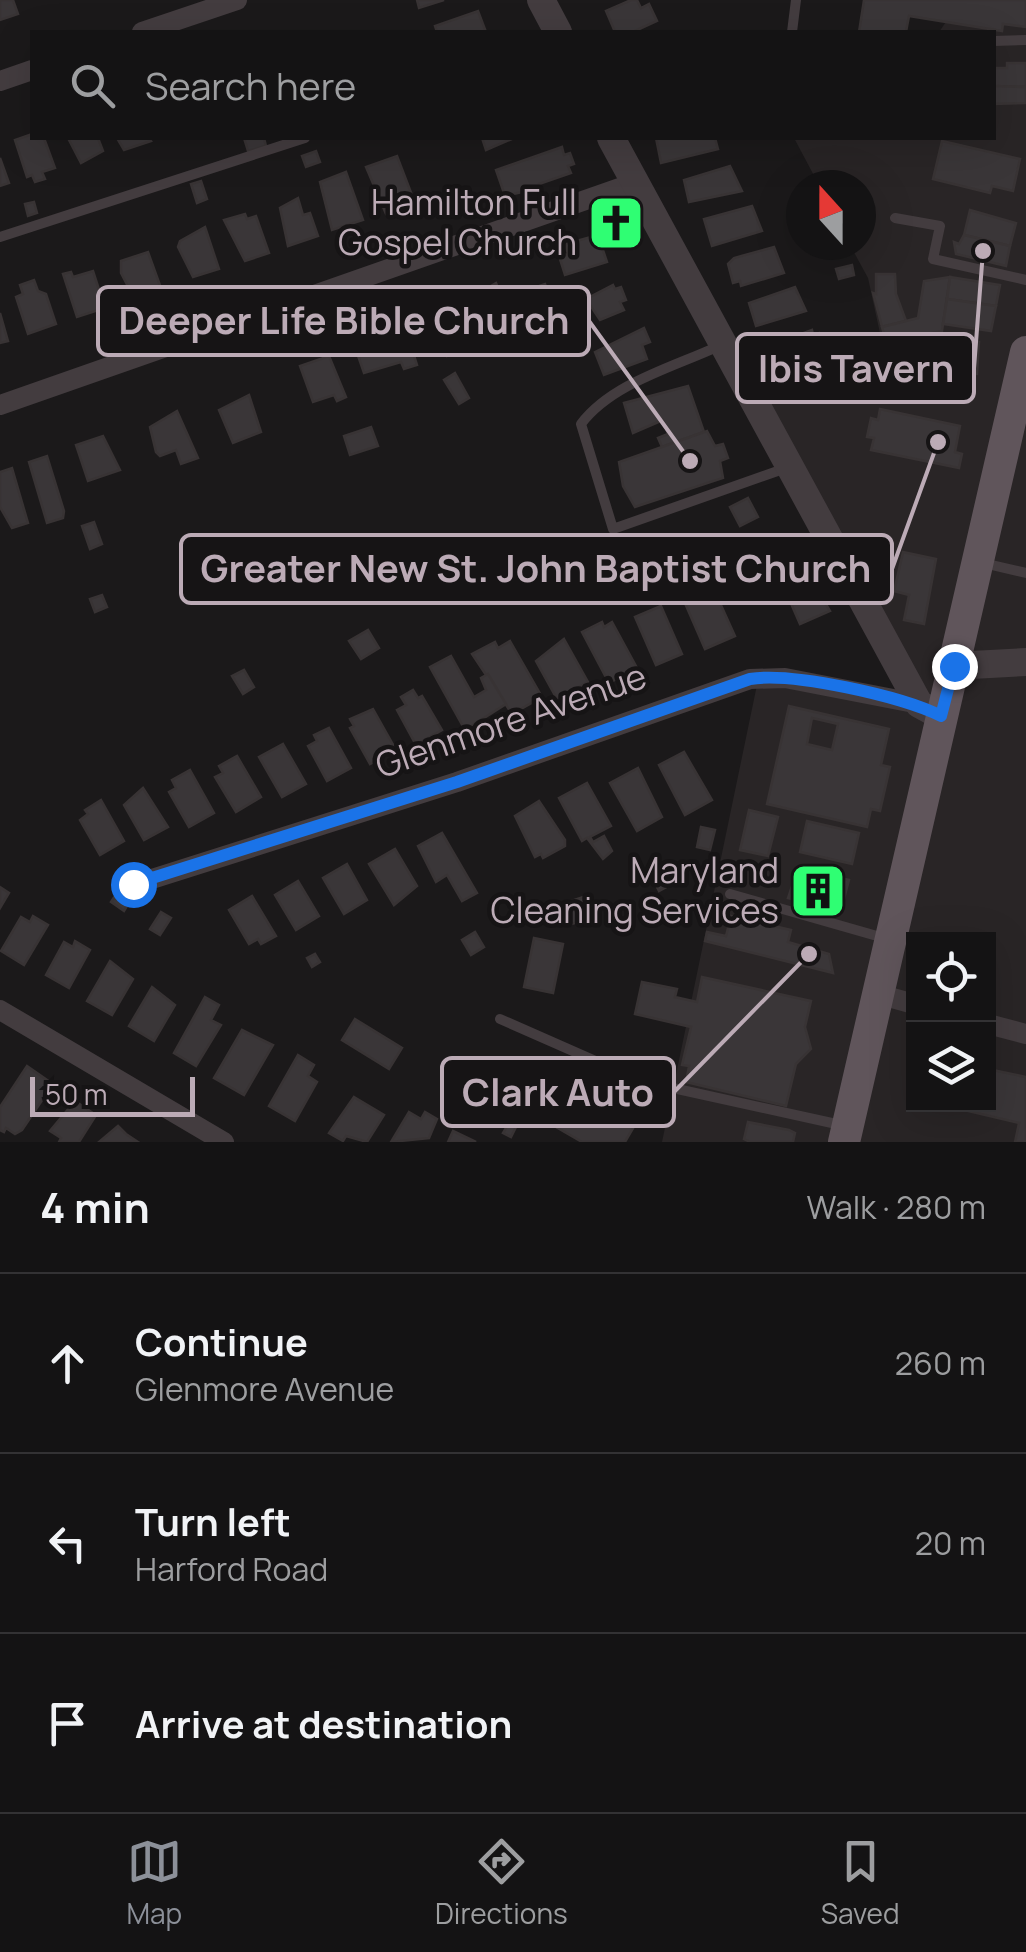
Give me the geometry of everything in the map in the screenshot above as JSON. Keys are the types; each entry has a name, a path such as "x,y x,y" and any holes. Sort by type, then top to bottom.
{"main road":[{"path":"846,1134 890,940 930,710 954,666 1022,389 1026,352"}],"street":[{"path":"148,30 238,0"},
{"path":"541,0 557,30"},
{"path":"0,81 30,71"},
{"path":"612,140 790,467 930,710"},
{"path":"0,405 634,182"},
{"path":"954,666 1026,662"},
{"name":"Glenmore Avenue","path":"133,884 457,782 750,679 785,678 930,710"},
{"path":"878,994 906,1002"},
{"path":"0,1010 224,1142"},
{"path":"996,1026 1026,1034"}],"lane":[{"path":"792,30 796,0"},
{"path":"996,41 1026,40"},
{"path":"0,237 299,140"},
{"path":"895,218 940,226 933,259 1026,280"},
{"path":"723,344 613,394 593,408 580,424 613,529 790,467"},
{"path":"977,562 1026,573"},
{"path":"730,894 890,940"},
{"path":"500,1019 641,1080 846,1134"}],"shaded area":[{"path":"961,0 1026,0 1026,1142 662,1142 758,680 918,708 740,388 883,347 868,278 858,260 876,260 876,170 811,170 795,140 996,140 996,30 940,30"}],"building":[{"path":"0,0 13,0 18,14 0,20"},
{"path":"417,0 444,0 419,8"},
{"path":"637,0 641,8 649,4 657,21 637,30 614,30 606,11"},
{"path":"864,0 1026,0 1026,27 1003,24 1002,31 909,16 906,30 859,30"},
{"path":"478,11 485,30 436,30 435,26"},
{"path":"1007,63 1026,63 1026,87 996,86 996,68 1007,68"},
{"path":"996,86 1026,87 1026,103 996,104"},
{"path":"30,135 30,140 45,140 55,168 42,172 45,179 35,182 32,175 27,177 15,140"},
{"path":"69,140 99,140 103,151 81,163"},
{"path":"118,140 151,141 124,150"},
{"path":"245,140 264,140 266,146 248,151"},
{"path":"483,140 509,140 486,150"},
{"path":"656,140 716,140 718,149 661,163"},
{"path":"942,141 1020,159 1013,191 992,186 990,193 933,179"},
{"path":"562,147 564,155 570,153 574,164 568,166 571,173 539,184 540,188 505,196 496,170"},
{"path":"316,151 320,162 306,167 302,156"},
{"path":"397,156 415,203 386,214 366,167"},
{"path":"0,158 9,183 0,186"},
{"path":"730,166 742,191 689,202 684,180"},
{"path":"346,172 363,220 332,230 320,182"},
{"path":"201,181 207,199 197,203 191,184"},
{"path":"298,198 303,215 310,213 318,236 288,246 280,208"},
{"path":"34,202 37,213 28,216 25,204"},
{"path":"752,206 762,231 712,246 704,219"},
{"path":"970,210 1016,223 1010,246 964,235"},
{"path":"245,214 247,219 256,216 269,253 245,261 224,220"},
{"path":"205,227 219,269 193,277 178,247 180,241"},
{"path":"598,235 607,262 565,275 559,256 568,254 565,244"},
{"path":"964,235 1010,246 1006,266 956,254 954,242 959,244"},
{"path":"774,247 784,273 741,286 740,281 733,283 728,264 734,258"},
{"path":"148,252 161,288 134,298 121,273 121,261"},
{"path":"852,265 854,275 839,279 836,269"},
{"path":"93,271 105,308 77,317 63,274 71,272 73,277"},
{"path":"876,274 895,274 896,294 906,321 882,327 873,293 876,294"},
{"path":"950,277 942,331 886,343 882,327 918,318 924,281"},
{"path":"950,277 1000,285 996,306 947,299"},
{"path":"34,280 38,291 46,294 56,324 28,334 16,297 23,294 20,285"},
{"path":"496,283 513,325 500,330 502,336 491,340 474,296"},
{"path":"545,284 553,307 523,317 515,294"},
{"path":"613,285 615,289 621,287 626,300 620,302 624,310 600,320 586,299"},
{"path":"795,287 806,311 756,326 749,303"},
{"path":"947,299 996,306 991,331 943,324"},
{"path":"453,302 467,342 458,345 460,351 447,356 427,311"},
{"path":"0,313 8,341 0,343"},
{"path":"644,328 650,342 642,345 647,359 604,375 595,352"},
{"path":"406,330 417,365 404,369 401,362 364,373 356,350"},
{"path":"812,330 813,335 819,333 822,343 816,345 820,357 778,367 771,345"},
{"path":"937,338 979,342 977,374 935,372"},
{"path":"329,356 346,397 337,401 334,395 313,402 300,366"},
{"path":"455,373 469,398 459,404 444,380"},
{"path":"688,386 704,432 662,447 658,438 668,434 663,420 633,433 624,403"},
{"path":"249,395 261,432 233,443 219,410"},
{"path":"880,409 960,426 955,452 962,454 959,468 871,450 874,438 867,437 871,418 878,420"},
{"path":"177,411 198,458 181,464 176,450 160,456 156,452 150,427"},
{"path":"371,427 378,446 350,455 344,436"},
{"path":"707,431 715,446 723,444 728,458 720,461 723,478 635,507 623,486 619,462"},
{"path":"103,436 120,470 88,481 76,445"},
{"path":"47,456 64,511 63,518 47,523 29,462"},
{"path":"12,468 28,523 12,528 0,507 0,472"},
{"path":"748,498 758,517 740,526 730,507"},
{"path":"94,522 102,544 90,549 82,526"},
{"path":"903,552 936,559 924,624 904,620 909,595 894,591"},
{"path":"803,566 830,611 800,624 779,576"},
{"path":"711,583 735,636 705,649 684,601 691,598 689,593"},
{"path":"102,595 107,607 95,612 90,599"},
{"path":"661,606 682,654 656,665 635,617"},
{"path":"602,622 604,627 612,622 637,668 609,683 582,632"},
{"path":"368,630 379,648 361,659 349,641"},
{"path":"564,639 588,682 557,699 536,661"},
{"path":"510,641 542,697 512,714 472,654 495,642 498,648"},
{"path":"451,656 474,697 486,690 481,678 488,674 506,704 465,730 430,667"},
{"path":"244,670 254,687 243,694 232,676"},
{"path":"413,690 418,698 422,696 442,730 416,745 397,710 406,705 401,697"},
{"path":"789,706 889,729 881,765 890,767 880,811 871,809 867,827 767,804","holes":["812,718 838,724 832,750 807,744"]},
{"path":"373,709 396,750 370,764 350,728 354,726 350,719"},
{"path":"329,728 351,768 327,781 308,746 317,741 314,735"},
{"path":"283,744 306,784 282,797 259,757"},
{"path":"684,752 712,800 685,815 659,765"},
{"path":"237,756 261,797 236,812 215,777 223,773 219,766"},
{"path":"638,768 662,817 637,831 610,783"},
{"path":"190,770 214,813 189,827 169,792 176,788 172,780"},
{"path":"587,783 611,826 590,837 593,842 604,836 612,851 603,859 587,838 582,841 559,798"},
{"path":"143,788 168,827 144,840 124,805"},
{"path":"101,800 124,841 100,855 80,820 88,814 85,810"},
{"path":"539,801 565,840 565,846 543,858 541,854 535,857 515,816"},
{"path":"749,810 778,817 768,856 740,850"},
{"path":"807,821 859,833 852,864 800,852"},
{"path":"701,827 715,830 710,850 697,847"},
{"path":"442,833 477,893 462,901 447,875 436,882 418,846"},
{"path":"395,849 417,886 394,905 369,864"},
{"path":"347,864 367,900 344,914 323,878"},
{"path":"661,865 672,884 659,891 649,871"},
{"name":"Maryland Cleaning Services","path":"798,868 849,880 841,910 788,898"},
{"path":"298,881 319,916 296,930 275,895"},
{"path":"0,887 9,893 0,908"},
{"path":"121,887 134,895 124,911 111,902"},
{"path":"252,896 276,936 261,944 258,939 249,944 229,910"},
{"path":"586,896 593,917 572,924 565,903"},
{"path":"161,912 171,918 160,935 150,929"},
{"path":"33,916 48,925 24,965 1,951 21,917 30,922"},
{"path":"731,916 791,930 788,942 829,954 833,973 705,941 707,932 726,936"},
{"path":"475,932 484,947 471,955 462,940"},
{"path":"534,938 563,944 553,993 524,987"},
{"path":"75,941 90,950 69,988 46,975 64,942 73,947"},
{"path":"315,954 320,962 312,967 307,958"},
{"path":"110,961 133,979 112,1015 87,1001"},
{"path":"702,977 811,1001 805,1027 811,1049 796,1064 786,1106 686,1082 689,1066 682,1065 691,1027 635,1014 642,982 677,989 675,997 697,1002"},
{"path":"152,987 175,1005 154,1041 129,1026"},
{"path":"205,997 219,1005 211,1020 221,1025 196,1066 174,1053"},
{"path":"355,1019 402,1048 389,1069 342,1040"},
{"path":"242,1030 273,1045 244,1095 214,1078"},
{"path":"298,1055 314,1065 308,1076 317,1082 295,1121 269,1106"},
{"path":"577,1064 589,1072 582,1084 639,1118 625,1142 582,1142 544,1120"},
{"path":"27,1066 53,1084 22,1130 15,1134 6,1128 4,1132 0,1130 0,1107"},
{"path":"996,1071 1026,1077 1026,1142 1015,1142 1019,1123 972,1112 996,1112"},
{"path":"354,1097 384,1115 367,1142 346,1136 343,1141 329,1133"},
{"path":"75,1101 96,1115 79,1142 59,1142 61,1138 50,1131"},
{"path":"409,1112 421,1119 425,1112 437,1119 429,1138 391,1142"},
{"path":"748,1122 789,1130 795,1133 793,1142 750,1142 744,1139"},
{"path":"509,1123 516,1127 511,1137 503,1133"},
{"path":"118,1126 126,1134 138,1142 99,1142"},
{"path":"453,1131 476,1142 448,1142"}],"place":[{"name":"Hamilton Full Gospel Church","path":"616,223"},
{"name":"Ibis Tavern","path":"983,251"},
{"name":"Greater New St. John Baptist Church","path":"938,442"},
{"name":"Deeper Life Bible Church","path":"690,461"},
{"name":"Maryland Cleaning Services","path":"818,891"},
{"name":"Clark Auto","path":"809,954"}],"route":[{"path":"133,884 457,782 750,679 785,678 919,704 941,716 954,666"}]}
